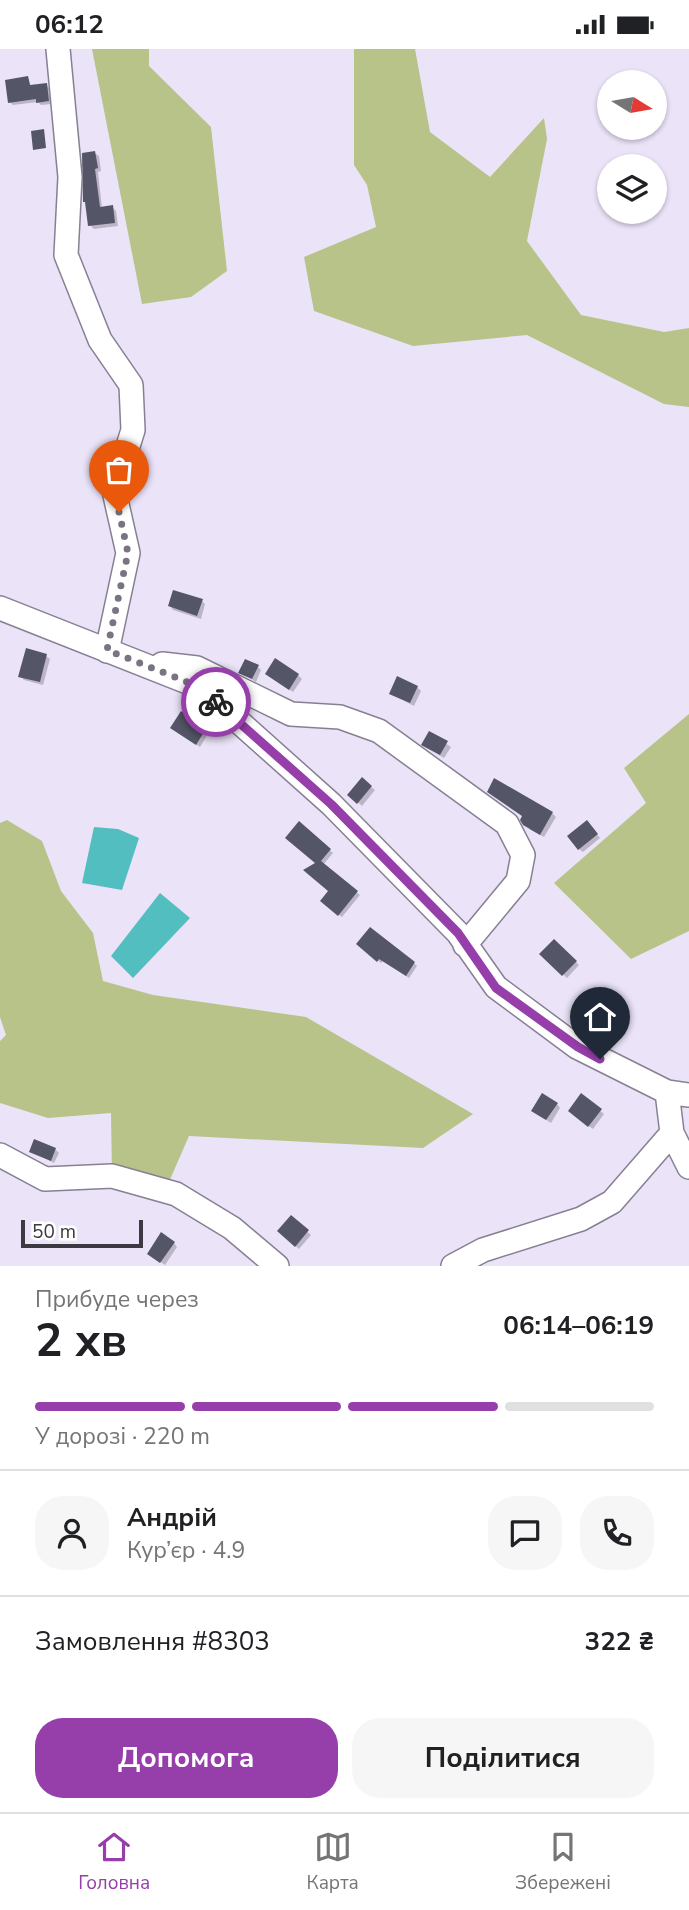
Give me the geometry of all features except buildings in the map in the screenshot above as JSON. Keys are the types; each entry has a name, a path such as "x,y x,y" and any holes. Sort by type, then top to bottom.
{"street":[{"path":"58,49 70,177 66,255 100,340 131,385 133,430 114,491 128,553 107,650"},
{"path":"0,608 200,687 331,804 458,933 496,988 578,1047 678,1094 672,1133 612,1202 581,1219 483,1250 453,1266"},
{"path":"131,660 197,668 292,713 340,717 379,731 507,824 523,855 518,881 465,945"},
{"path":"672,1133 689,1167"},
{"path":"0,1155 45,1179 112,1176 176,1194 232,1228 277,1266"}],"shaded area":[{"path":"92,49 149,49 149,66 211,127 227,271 191,297 142,304"},
{"path":"354,49 415,49 430,132 490,177 544,118 547,139 527,241 581,315 664,332 689,328 689,407 664,404 527,335 413,346 314,311 304,257 376,227 367,185 354,165"},
{"path":"689,714 689,931 631,959 554,883 646,803 624,768"},
{"path":"7,820 42,841 61,891 93,933 103,981 153,995 306,1017 473,1114 423,1148 189,1136 165,1191 112,1176 111,1113 48,1118 0,1103 0,1041 6,1035 0,1017 0,823"},
{"path":"94,827 118,829 139,838 122,890 82,883"},
{"path":"160,893 190,918 133,978 111,956"}],"way so far":[{"path":"119,512 128,553 107,650 200,687 216,702"}],"route":[{"path":"216,702 331,804 458,933 496,988 578,1047 600,1059"}]}
